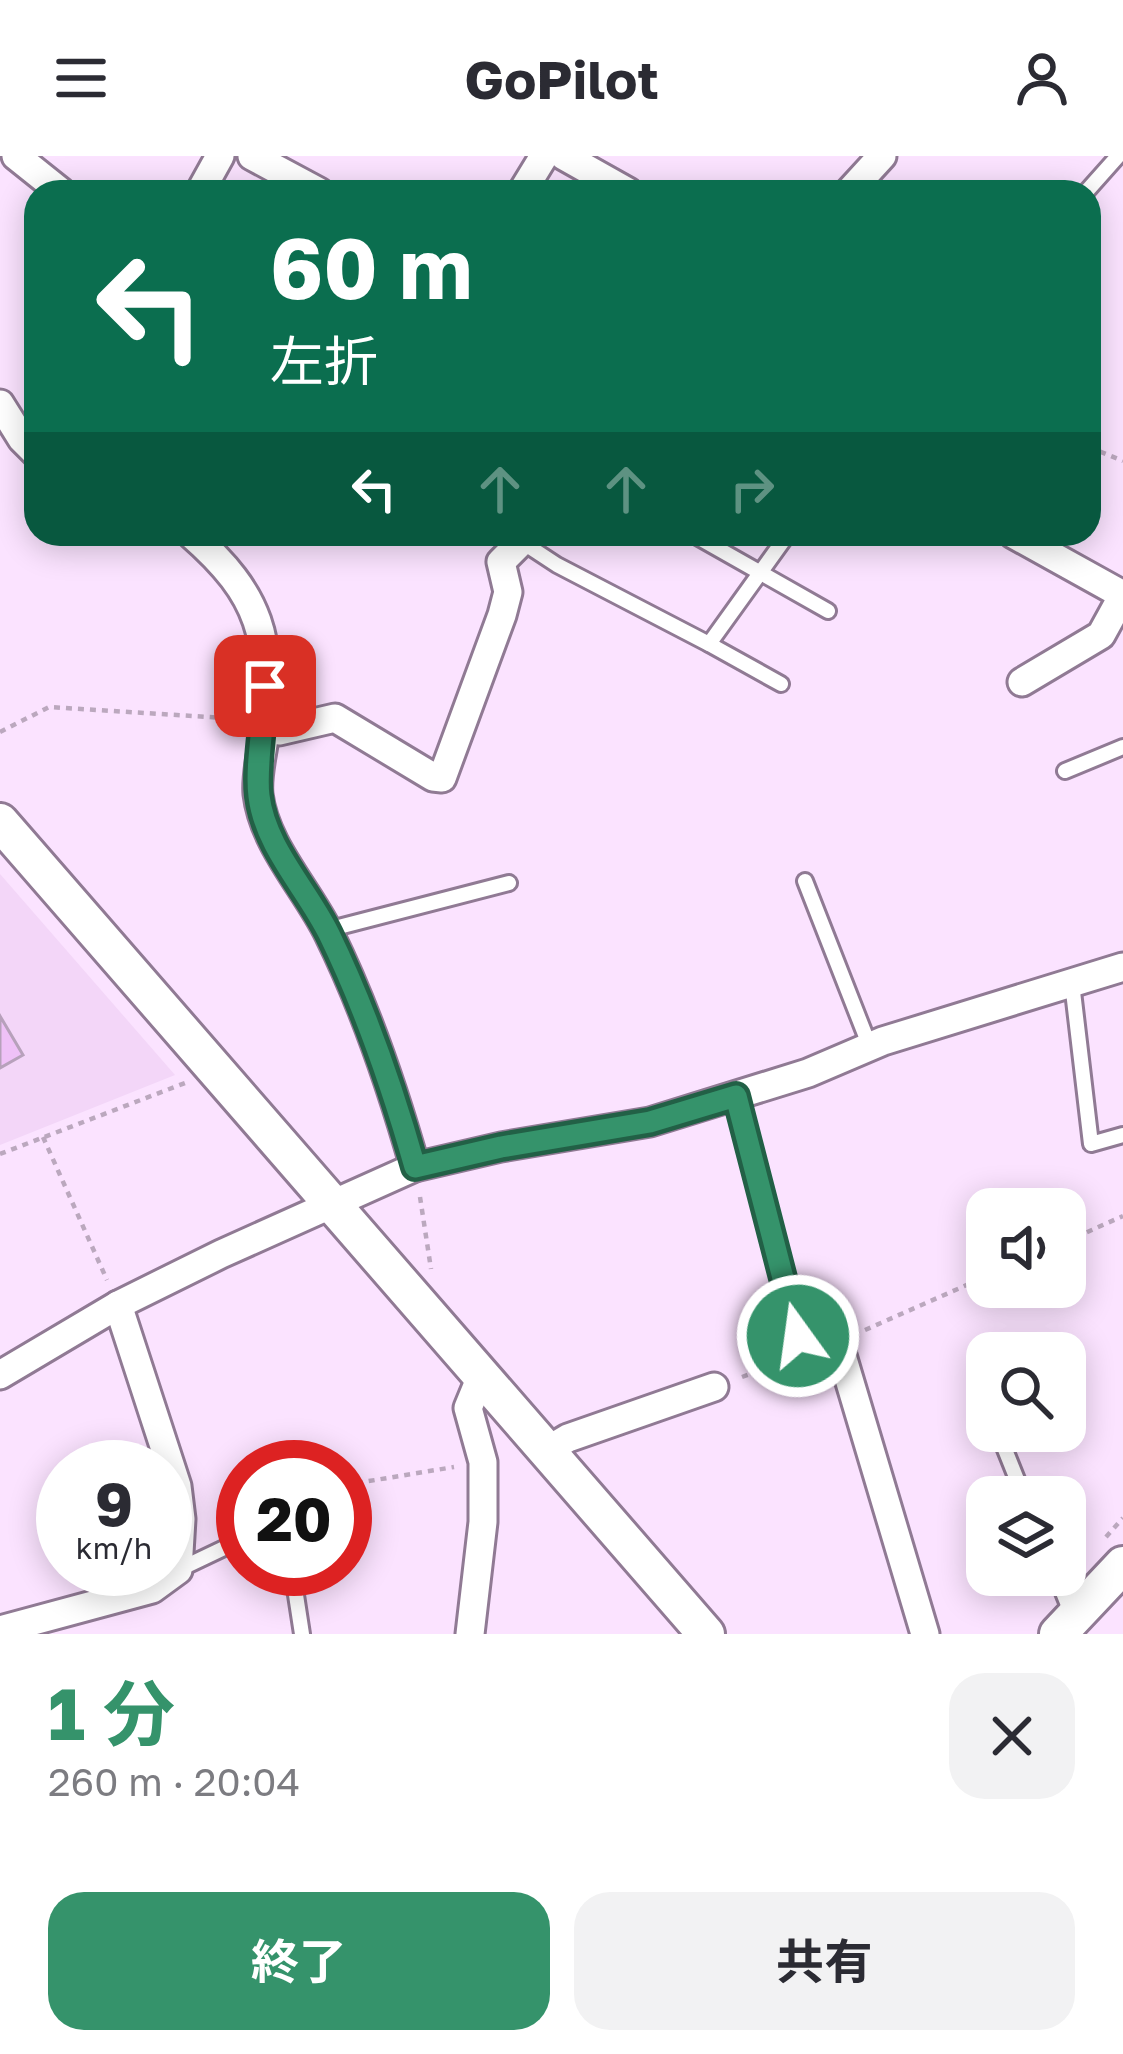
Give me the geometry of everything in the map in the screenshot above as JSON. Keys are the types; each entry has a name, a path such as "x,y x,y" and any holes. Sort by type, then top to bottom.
{"street":[{"path":"16,156 46,180"},
{"path":"252,156 297,180"},
{"path":"564,156 607,180"},
{"path":"860,180 882,156"},
{"path":"0,404 24,437"},
{"path":"205,546 225,564 261,624 265,725 258,793 268,830 327,930 388,1071 415,1167"},
{"path":"265,725 279,731 335,718 442,778 502,615 508,592 501,562 517,546"},
{"path":"1022,682 1101,634 1123,595 1035,546"},
{"path":"0,822 706,1634"},
{"path":"0,1375 118,1305 415,1167 650,1122 1123,967"},
{"path":"118,1305 161,1440"},
{"path":"838,1342 925,1634"},
{"path":"470,1634 483,1522 483,1462 468,1408 482,1374"},
{"path":"548,1450 585,1432 714,1387"},
{"path":"1065,1626 1123,1565"},
{"path":"0,1630 126,1596"}],"lane":[{"path":"1097,180 1118,156"},
{"path":"534,546 556,565 781,684"},
{"path":"713,546 828,611"},
{"path":"709,644 779,546"},
{"path":"1065,771 1123,747"},
{"path":"805,881 870,1047"},
{"path":"327,930 509,883"},
{"path":"1072,983 1091,1144 1123,1135"},
{"path":"736,1096 798,1336"},
{"path":"296,1596 302,1634"},
{"path":"1060,1596 1065,1626"}],"path":[{"path":"0,732 49,707 265,725"},
{"path":"0,1154 193,1080"},
{"path":"43,1138 118,1305"},
{"path":"415,1167 442,1327"},
{"path":"1086,1233 1123,1216"},
{"path":"372,1480 483,1462"}],"shaded area":[{"path":"0,874 175,1075 0,1145"}],"building":[{"path":"0,1016 23,1055 0,1068"}],"route":[{"path":"265,686 258,793 268,830 344,964 388,1071 415,1167 650,1122 736,1096 798,1336"}]}
